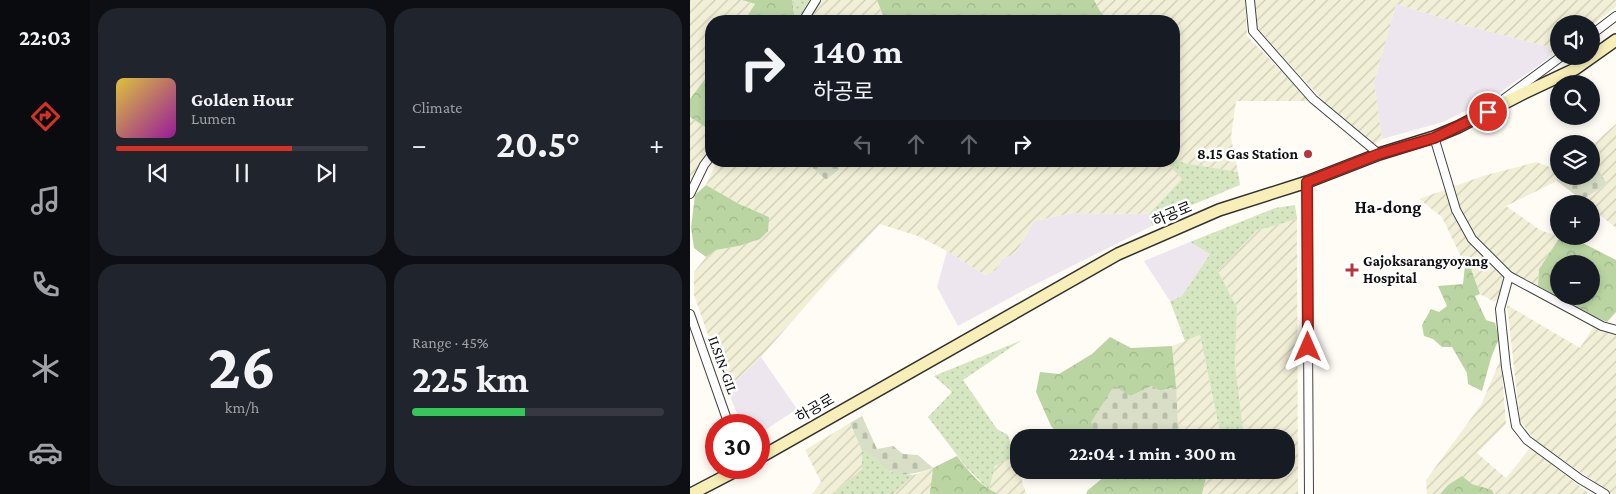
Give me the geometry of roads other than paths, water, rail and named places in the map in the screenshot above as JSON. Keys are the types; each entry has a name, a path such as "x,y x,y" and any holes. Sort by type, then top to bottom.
{"main road":[{"name":"하공로","path":"770,452 1118,254 1219,210 1307,182 1379,154 1434,138 1575,70 1616,40"},
{"path":"691,494 720,479"}],"street":[{"path":"807,15 816,0"},
{"path":"1250,0 1253,31 1313,99 1379,154"},
{"path":"1600,28 1616,16"},
{"path":"1488,112 1516,88 1550,64"},
{"path":"1434,138 1456,210 1472,239 1509,276 1602,326 1616,330"},
{"path":"690,194 705,164"},
{"path":"1307,182 1309,494"},
{"path":"1509,276 1500,309 1506,367 1516,426 1528,440 1580,479 1605,494"},
{"name":"ILSIN-GIL","path":"690,314 726,414"}],"place":[{"name":"8.15 Gas Station","path":"1308,154"},
{"name":"Gajoksarangyoyang Hospital","path":"1352,270"}],"district":[{"name":"Ha-dong","path":"1388,207"}]}
